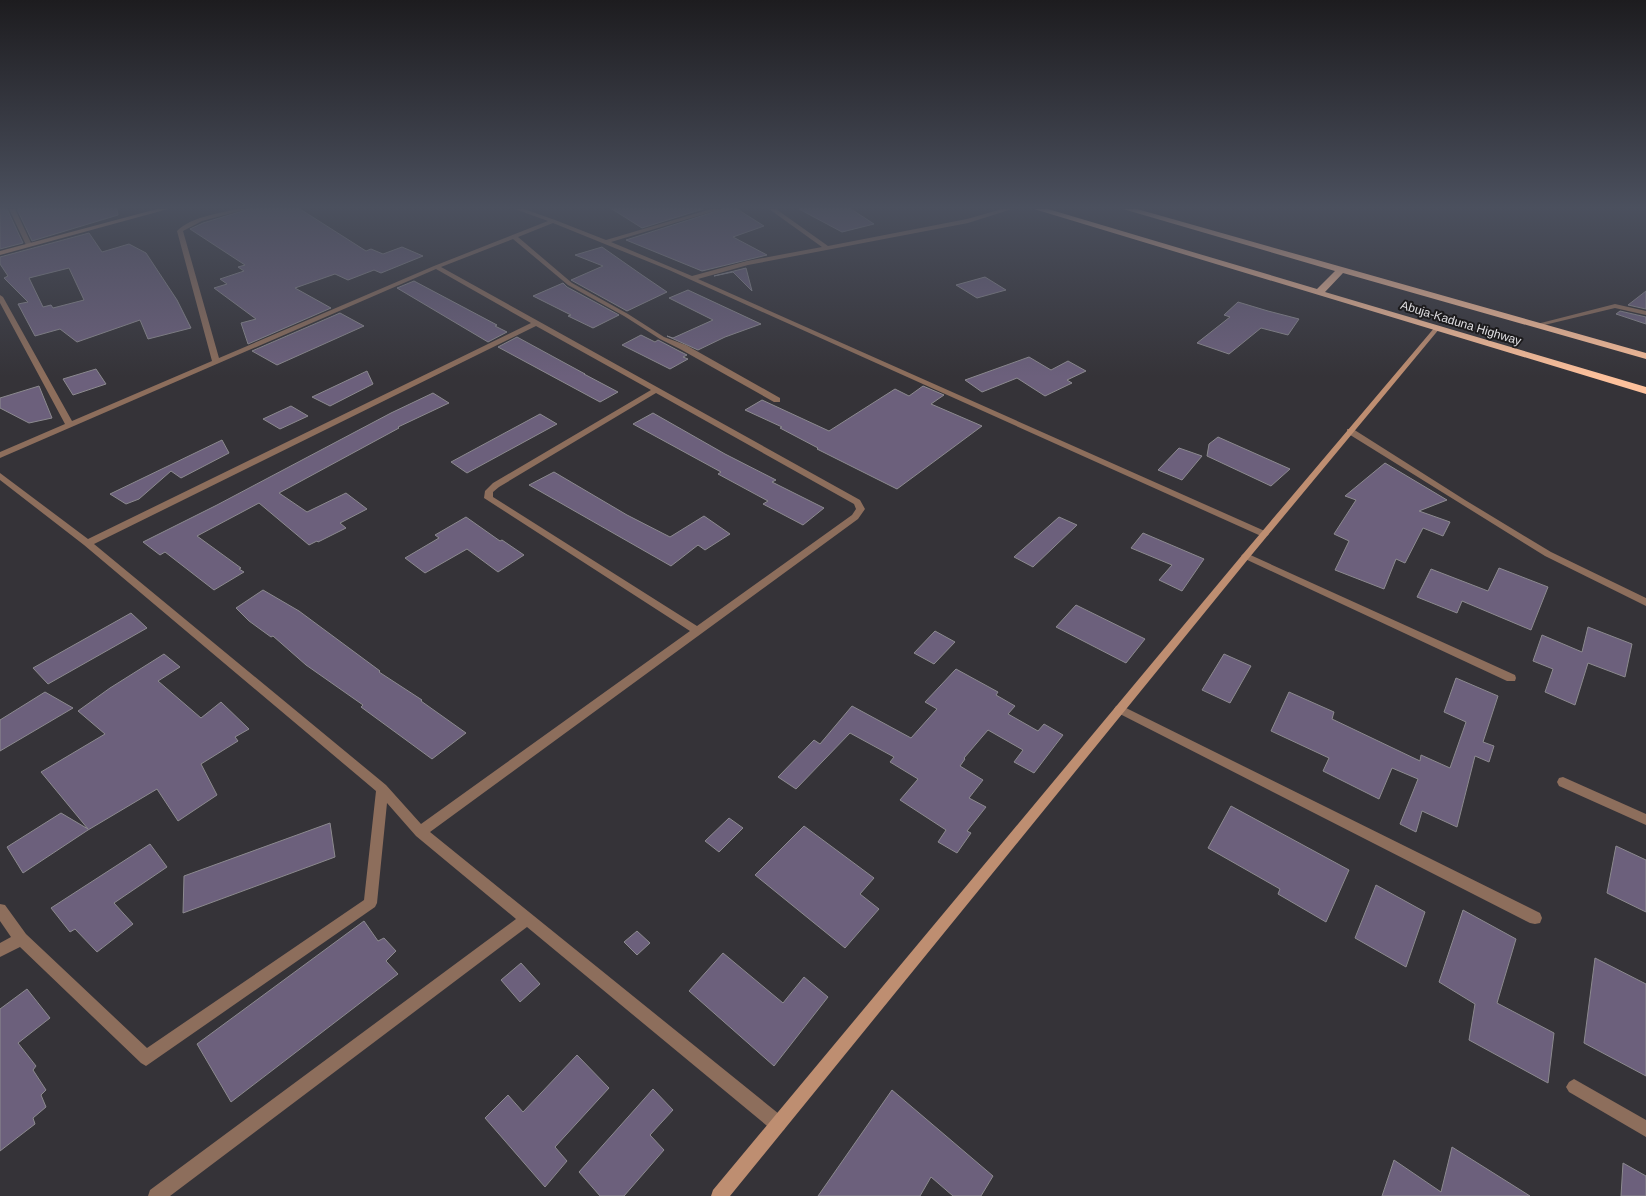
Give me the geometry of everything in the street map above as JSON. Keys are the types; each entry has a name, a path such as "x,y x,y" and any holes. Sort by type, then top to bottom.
{"highway":[{"name":"Abuja-Kaduna Highway","path":"1225,265 1646,391"},
{"name":"Abuja-Kaduna Highway","path":"1323,265 1646,356"},
{"path":"1319,293 1341,270"}],"street":[{"path":"189,265 216,362"},
{"path":"0,455 442,265"},
{"path":"548,265 570,284 626,315 662,338 683,347 777,400"},
{"path":"661,265 1264,534"},
{"path":"693,278 740,265"},
{"path":"420,832 855,517 861,509 857,502 436,267"},
{"path":"0,297 70,425"},
{"path":"1536,325 1616,306 1646,313"},
{"path":"87,543 537,323"},
{"path":"719,1196 1264,534 1437,328"},
{"path":"656,390 496,485 489,491 488,498 697,631"},
{"path":"1350,431 1548,554 1646,602"},
{"path":"0,476 87,543 382,789 420,832 778,1124"},
{"path":"1246,556 1511,678"},
{"path":"1120,709 1535,918"},
{"path":"1562,782 1646,820"},
{"path":"0,910 21,939 146,1058 370,903 382,789"},
{"path":"156,1196 527,919"},
{"path":"0,950 21,939"},
{"path":"1574,1087 1646,1129"}],"building":[{"path":"1,265 154,265 177,300 191,328 148,339 140,320 77,342 60,329 35,336 18,304 28,302 4,278 8,276","holes":["69,268 84,300 53,308 51,305 43,307 29,278"]},
{"path":"245,265 401,265 381,273 374,270 348,280 335,274 295,288 331,308 248,344 241,323 256,319 214,288 227,284 220,279 244,271 238,267"},
{"path":"600,265 628,265 667,292 627,311 571,280 603,266"},
{"path":"687,265 727,265 702,271"},
{"path":"746,268 752,291 733,272 714,276"},
{"path":"985,277 1006,290 977,298 956,285"},
{"path":"414,281 507,332 488,342 397,288"},
{"path":"563,283 619,315 593,328 533,296"},
{"path":"688,290 761,324 725,337 698,350 667,336 673,338 713,320 669,298"},
{"path":"1646,291 1646,309 1628,305"},
{"path":"1238,302 1299,319 1288,335 1261,328 1229,354 1197,343 1230,317 1224,315"},
{"path":"1620,311 1646,317 1646,324 1616,314"},
{"path":"340,313 364,326 277,365 252,351"},
{"path":"641,335 655,342 658,340 687,355 683,357 688,359 670,369 622,345"},
{"path":"517,337 618,392 600,402 498,347"},
{"path":"1029,357 1051,370 1068,361 1086,371 1067,380 1072,383 1045,396 1017,378 982,392 965,380"},
{"path":"96,369 106,384 73,395 63,379"},
{"path":"367,371 373,384 330,406 312,397"},
{"path":"39,386 52,418 29,423 0,408 0,398"},
{"path":"923,386 944,395 931,404 982,426 897,489 817,449 780,428 782,427 745,410 762,400 829,431 895,389 909,396"},
{"path":"433,393 449,403 398,427 279,493 307,512 346,493 367,509 340,523 346,528 309,545 259,503 197,536 244,572 214,590 165,552 160,555 143,542 391,413"},
{"path":"291,406 308,416 280,429 263,419"},
{"path":"653,413 725,454 776,480 772,482 824,508 803,525 763,504 768,501 718,474 721,472 633,424"},
{"path":"540,414 557,424 467,473 451,462"},
{"path":"1218,437 1290,469 1271,486 1207,456 1209,444"},
{"path":"222,440 229,453 181,478 171,471 139,499 126,504 110,494"},
{"path":"1179,448 1202,456 1182,480 1158,470"},
{"path":"1385,463 1447,500 1419,511 1450,522 1443,536 1423,528 1405,563 1396,559 1384,589 1335,570 1349,541 1334,534 1356,500 1345,496"},
{"path":"554,472 627,515 670,537 704,516 730,534 705,550 698,545 671,566 529,485"},
{"path":"466,517 524,555 498,572 467,549 425,573 405,558 439,538 435,535"},
{"path":"1059,517 1077,525 1033,567 1014,557"},
{"path":"1143,533 1204,559 1182,591 1159,580 1172,565 1131,548"},
{"path":"1499,568 1548,587 1531,630 1462,601 1457,613 1417,597 1431,569 1488,591"},
{"path":"263,590 299,611 379,672 422,700 466,733 432,759 361,707 363,705 306,665 273,636 271,637 249,621 236,608"},
{"path":"1076,605 1145,639 1126,663 1056,627"},
{"path":"131,613 147,628 48,684 33,668"},
{"path":"1588,627 1632,644 1625,677 1588,663 1575,705 1545,692 1553,669 1533,661 1542,635 1582,652"},
{"path":"935,631 955,642 934,664 914,653"},
{"path":"164,654 180,667 158,681 201,718 221,702 249,729 235,737 238,741 201,764 217,795 178,821 157,789 88,830 23,873 7,847 61,813 88,829 41,772 105,734 78,711"},
{"path":"1224,654 1251,666 1230,703 1202,690"},
{"path":"956,669 998,692 996,695 1015,706 1008,714 1038,731 1044,724 1063,735 1034,773 1014,762 1023,750 988,730 964,758 960,766 983,780 969,798 986,807 967,831 971,833 957,853 938,842 946,830 900,800 918,779 890,762 894,757 850,733 796,789 778,777 814,740 820,744 852,706 911,738 937,709 925,702"},
{"path":"1456,678 1498,696 1483,742 1494,746 1489,762 1475,756 1457,827 1422,811 1416,832 1400,824 1418,779 1392,768 1379,799 1323,771 1329,758 1271,731 1289,692 1334,712 1332,719 1420,761 1421,755 1450,768 1466,722 1444,712"},
{"path":"45,692 73,708 0,751 0,720"},
{"path":"1231,806 1349,870 1326,922 1278,894 1280,889 1208,848"},
{"path":"729,818 743,828 719,852 705,841"},
{"path":"330,823 335,857 183,913 184,876"},
{"path":"804,826 874,878 860,894 879,909 845,948 755,875"},
{"path":"150,844 167,867 114,903 133,924 97,952 75,929 70,932 51,908"},
{"path":"1616,846 1646,860 1646,912 1607,893"},
{"path":"1376,885 1425,912 1406,967 1355,938"},
{"path":"1463,910 1516,939 1497,1003 1554,1033 1548,1083 1469,1040 1475,1004 1439,982"},
{"path":"364,921 378,941 384,938 396,951 386,961 398,974 231,1102 197,1044"},
{"path":"637,931 650,943 637,955 624,942"},
{"path":"723,953 783,1003 804,977 828,997 774,1066 689,991"},
{"path":"1595,958 1646,984 1646,1076 1584,1043"},
{"path":"521,963 540,984 520,1002 501,980"},
{"path":"27,989 50,1018 18,1043 36,1066 33,1070 46,1090 41,1095 46,1107 33,1118 35,1124 0,1151 0,1009"},
{"path":"577,1055 609,1088 555,1147 567,1161 545,1187 485,1118 508,1095 523,1112"},
{"path":"653,1089 673,1110 650,1135 664,1150 624,1196 600,1196 579,1172"},
{"path":"892,1090 993,1176 981,1196 953,1196 931,1177 920,1196 818,1196"},
{"path":"1452,1147 1530,1196 1382,1196 1394,1160 1441,1192"},
{"path":"1623,1163 1646,1176 1646,1196 1621,1196"}]}
